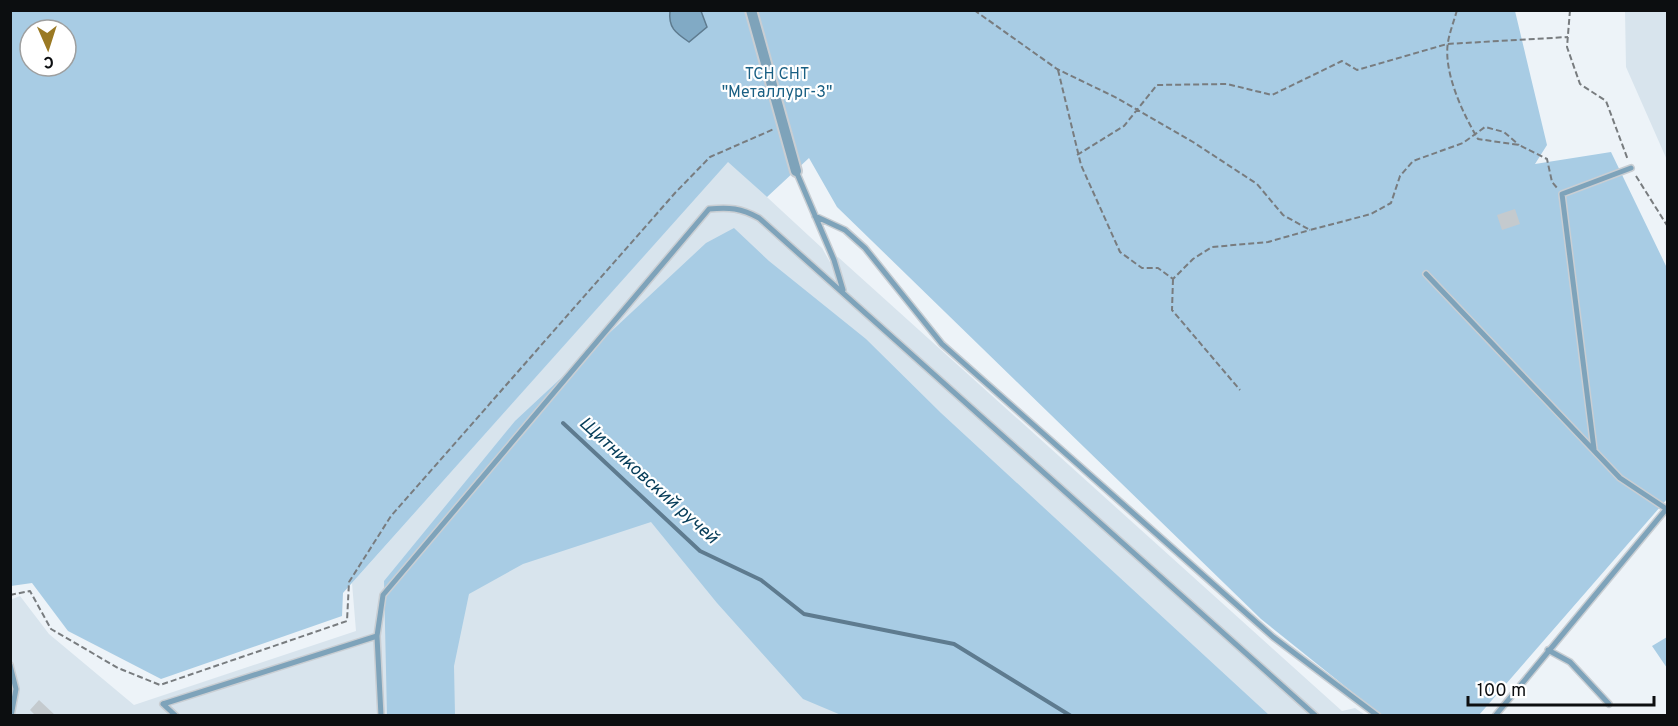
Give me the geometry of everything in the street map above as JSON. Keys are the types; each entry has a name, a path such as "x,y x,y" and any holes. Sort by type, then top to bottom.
{"street":[{"path":"751,10 796,171"}],"lane":[{"path":"1594,450 1562,194 1631,168"},
{"path":"796,171 834,260 844,292"},
{"path":"381,716 377,636 383,595 709,209 729,207 743,210 759,218 1316,716"},
{"path":"815,216 845,230 865,248 942,344 1273,637 1378,716"},
{"path":"1426,274 1620,478 1666,507 1495,716"},
{"path":"176,716 163,704 377,636"},
{"path":"1548,650 1570,662 1609,704"},
{"path":"10,665 16,689 11,716"}],"path":[{"path":"974,10 1057,69 1193,142 1257,184 1278,210 1310,230"},
{"path":"1457,10 1447,44 1452,83 1478,139 1519,145"},
{"path":"1570,10 1567,47 1580,84 1606,101 1631,168 1668,227"},
{"path":"1077,155 1124,126 1157,85 1227,84 1272,95 1342,61 1357,70 1447,44 1568,37"},
{"path":"1057,69 1077,155 1120,252 1142,268 1158,268 1173,279"},
{"path":"10,595 30,591 51,629 118,668 160,685 347,621 348,582 391,516 675,193 710,157 782,126"},
{"path":"1239,390 1172,310 1173,279 1192,259 1212,247 1268,242 1371,214 1391,203 1400,176 1413,161 1463,143 1485,127 1504,132 1519,145 1547,159 1552,182 1562,194"}],"shaded area":[{"path":"670,11 701,11 707,27 689,42 674,30 670,22"},
{"path":"1625,11 1667,11 1667,160 1626,67"},
{"path":"728,161 822,248 830,262 838,257 1342,711 1355,708 1365,715 11,715 10,600 20,596 49,634 134,705 356,631 352,583"}],"green space":[{"name":"ТСН СНТ \"Металлург-3\"","path":"10,11 1515,11 1547,145 1535,164 1611,152 1667,268 1667,499 1479,715 1383,715 1261,619 837,207 809,158 767,197 728,162 343,593 342,616 161,679 68,631 32,583 11,586"},
{"path":"734,228 769,261 866,339 941,413 1269,715 841,715 803,699 717,603 651,522 523,564 469,594 454,666 455,715 387,715 384,581 515,421 706,243"},
{"path":"1667,637 1667,668 1652,646"}],"building":[{"path":"1515,209 1520,224 1502,230 1497,215"},
{"path":"39,700 56,716 36,716 30,710"}],"waterway":[{"name":"Щитниковский ручей","path":"563,423 700,551 761,580 804,614 954,644 1071,716"}]}
